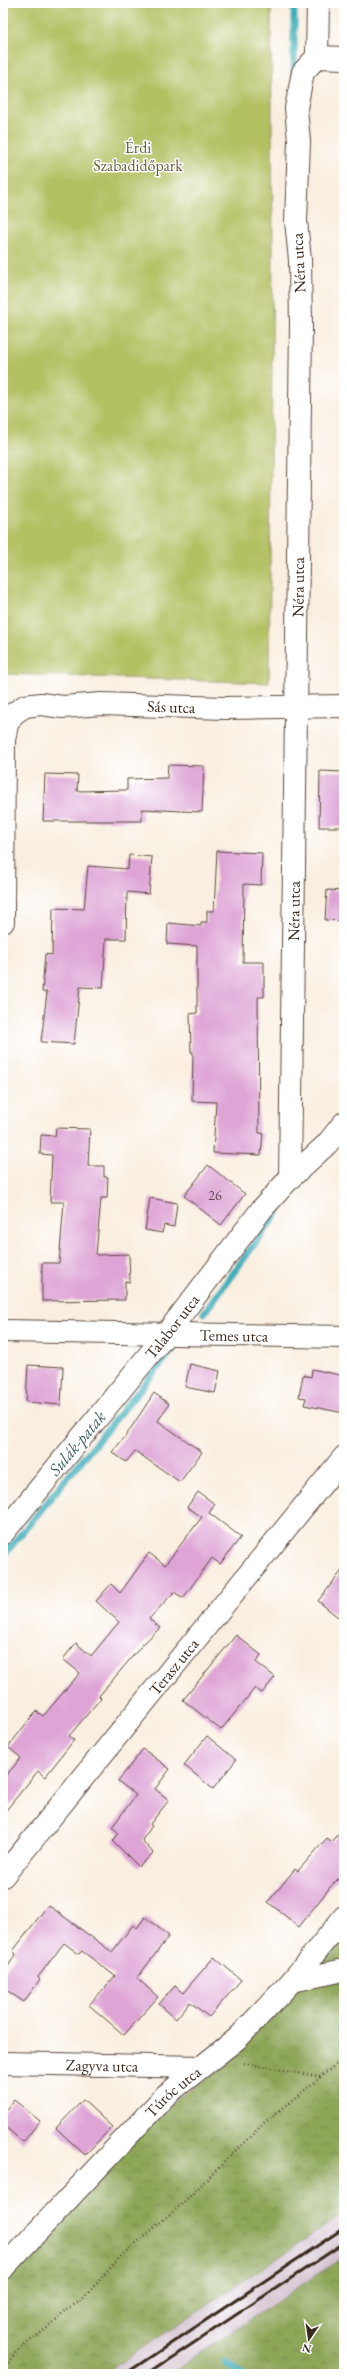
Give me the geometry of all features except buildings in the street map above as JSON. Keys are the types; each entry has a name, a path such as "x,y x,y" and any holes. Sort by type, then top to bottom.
{"street":[{"path":"318,3 317,57 344,58"},
{"name":"Néra utca","path":"290,1178 301,326 300,260 296,221 300,141 296,108 303,72 317,57"},
{"name":"Sás utca","path":"3,922 4,740 7,725 13,714 25,706 41,704 63,707 101,704 225,708 344,706"},
{"name":"Talabor utca","path":"3,1533 167,1333 262,1209 290,1178 309,1162 344,1123"},
{"name":"Temes utca","path":"3,1331 344,1337"},
{"name":"Terasz utca","path":"3,1876 344,1457"},
{"name":"Túróc utca","path":"3,2268 166,2095 238,2038 292,1981 344,1917"},
{"path":"292,1981 344,1970"},
{"name":"Zagyva utca","path":"3,2063 208,2062"}],"path":[{"path":"3,2369 17,2351 54,2323 66,2310 81,2301 123,2254 182,2204 265,2122 344,2058"},
{"path":"208,2062 320,2077"}],"shaded area":[{"path":"344,2214 344,2257 168,2374 103,2374"}],"green space":[{"name":"Érdi Szabadidőpark","path":"3,3 271,3 273,251 269,683 3,674"},
{"path":"344,1930 344,2214 103,2374 3,2374 3,2278 175,2100 225,2066"},
{"path":"344,2257 344,2374 168,2374"}],"waterway":[{"path":"294,3 294,75"},
{"name":"Sulák-patak","path":"204,1313 278,1212 282,1199"},
{"name":"Sulák-patak","path":"3,1556 174,1348"},
{"name":"Sulák-patak","path":"226,2363 242,2374"}],"railway":[{"path":"125,2374 344,2228"},
{"path":"147,2374 344,2243"}]}
